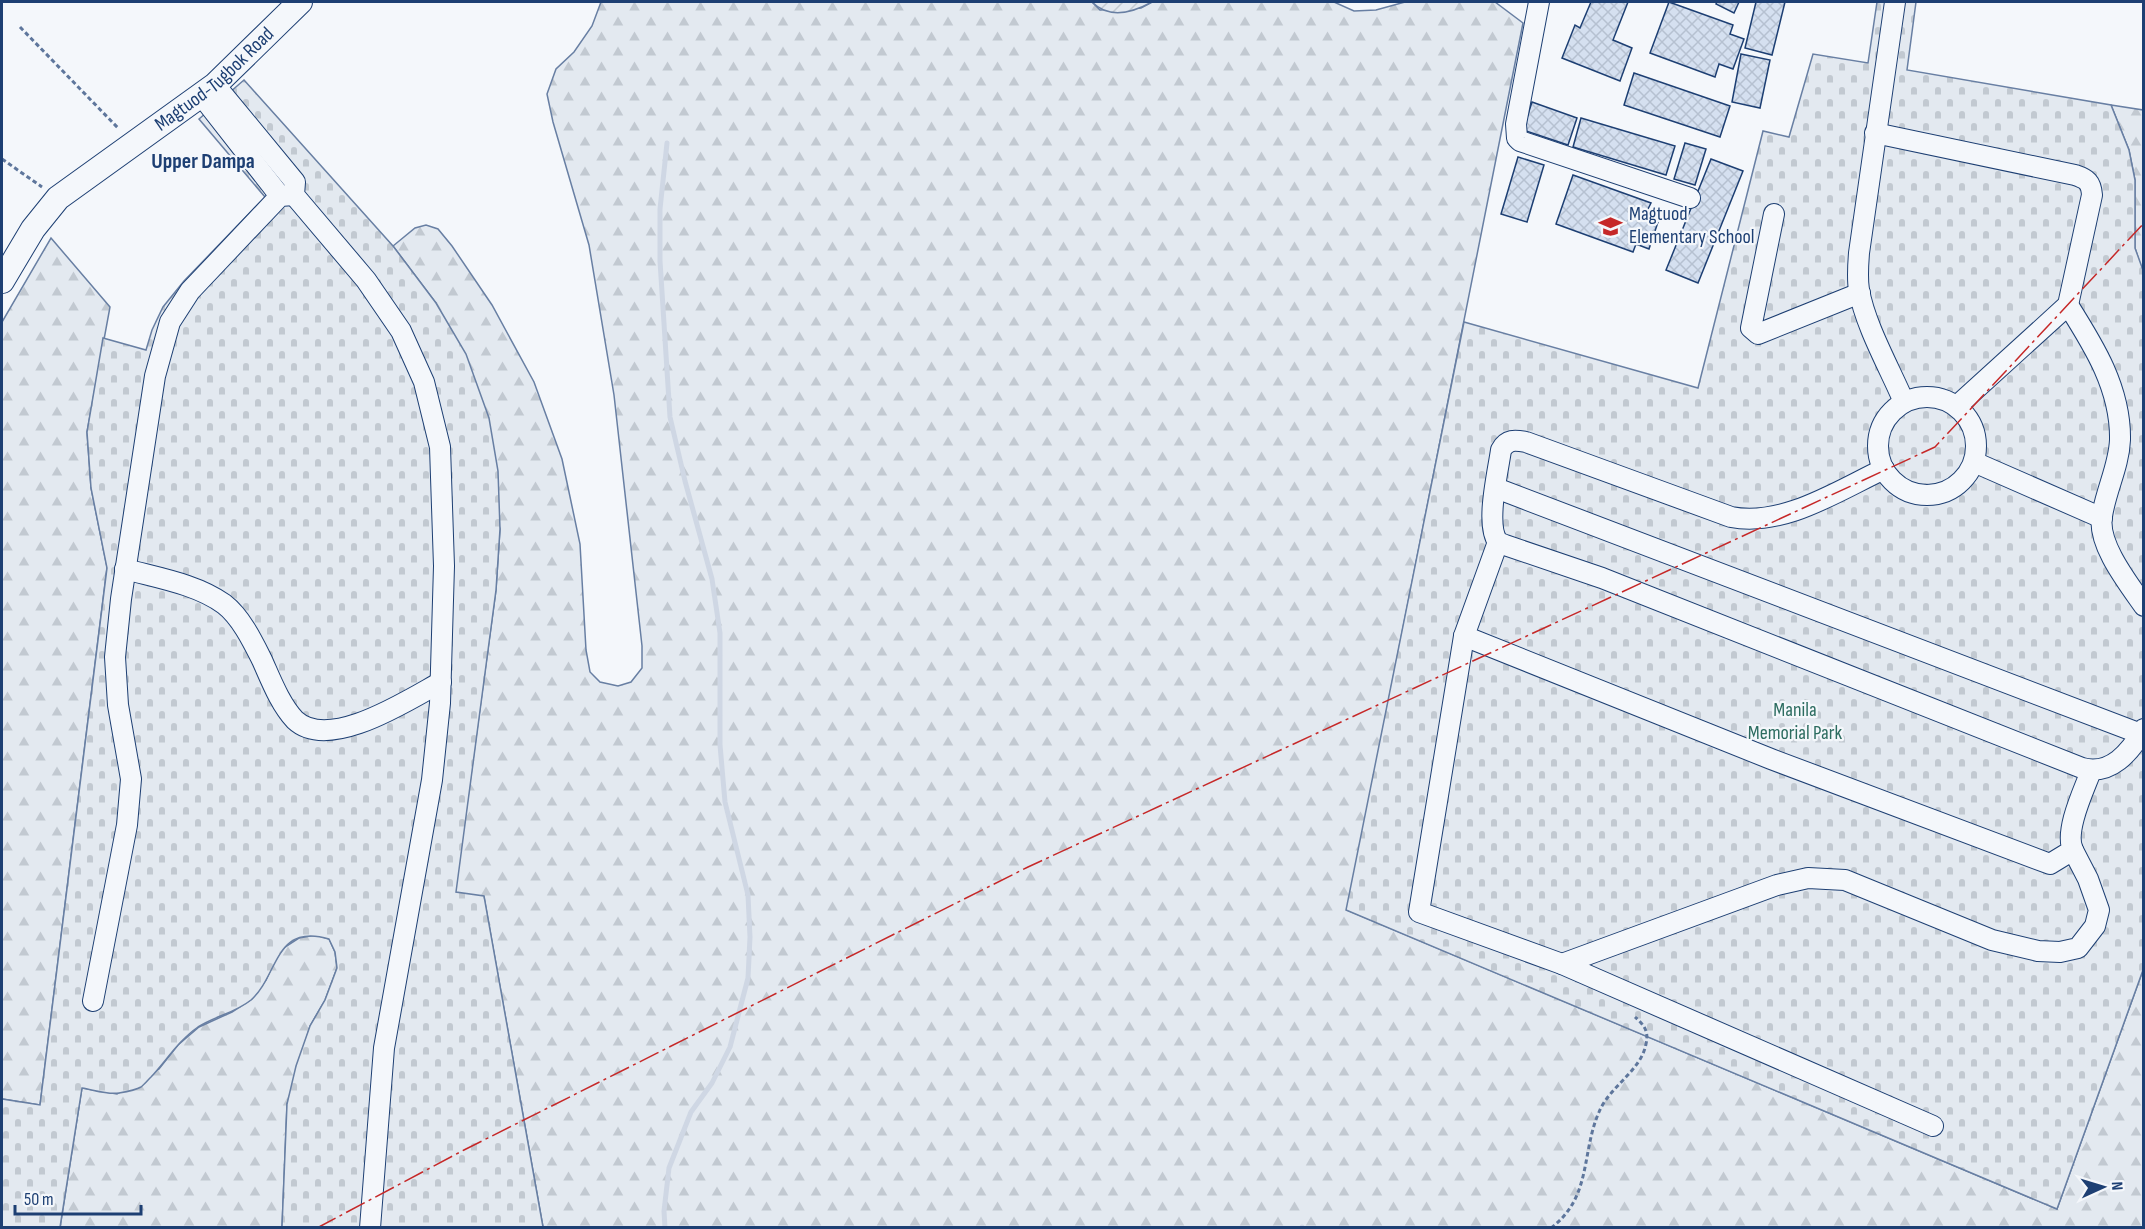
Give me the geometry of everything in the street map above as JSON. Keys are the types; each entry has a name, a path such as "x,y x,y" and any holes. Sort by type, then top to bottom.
{"main road":[{"name":"Magtuod-Tugbok Road","path":"2,281 33,228 58,198 208,90 300,2"}],"lane":[{"path":"1539,2 1516,124 1517,138 1520,141 1690,198"},
{"path":"1895,2 1859,253 1858,278 1860,294 1871,327 1904,402"},
{"path":"208,90 287,195 366,280 401,331 424,382 440,447 444,566 441,682 432,780 384,1048 370,1227"},
{"path":"1875,134 2075,175 2086,179 2091,185 2092,195 2068,305 1957,406"},
{"path":"93,1001 127,825 131,779 118,705 115,657 125,569 155,375 170,322 190,291 287,195"},
{"path":"1774,214 1751,328 1758,334 1860,294"},
{"path":"2068,305 2105,368 2117,410 2120,440 2116,467 2102,518 2102,529 2114,560 2144,606"},
{"path":"1931,396 1957,406 1965,414 1975,432 1976,452 1970,472 1955,487 1946,492 1926,496 1897,485 1884,469 1878,450 1880,431 1889,414 1913,398 1931,396"},
{"path":"1884,469 1795,511 1779,516 1745,519 1731,517 1526,442 1509,441 1501,450 1492,517 1498,542 1464,636 1419,912 1562,964 1933,1126"},
{"path":"1974,462 2102,518"},
{"path":"1496,488 2142,732 2119,761 2109,767 2091,771 1602,578 1498,542"},
{"path":"125,569 194,588 225,605 249,635 280,699 296,720 312,730 343,729 393,709 441,682"},
{"path":"1464,636 1771,759 2050,864 2073,850"},
{"path":"1562,964 1777,885 1808,878 1845,880 1992,940 2038,951 2060,952 2078,948 2095,926 2098,910 2088,879 2070,844 2076,811 2091,771"}],"path":[{"path":"20,27 135,144"},
{"path":"2,159 58,198"},
{"path":"1551,1227 1572,1206 1583,1183 1592,1133 1600,1110 1641,1058 1646,1045 1647,1033 1644,1024 1627,1010"}],"green space":[{"path":"601,2 1092,2 1100,10 1141,8 1152,2 1334,2 1354,11 1376,10 1405,2 1495,2 1523,23 1347,910 2057,1209 2143,970 2143,1227 543,1227 484,897 455,893 496,590 500,529 436,303 393,246 415,228 426,225 438,229 492,305 534,382 562,459 580,544 586,650 590,672 600,682 618,686 631,682 642,668 642,646 614,395 589,245 547,94 556,69 574,52 592,26"},
{"path":"1092,2 1152,2 1137,9 1113,12 1106,11"},
{"name":"Manila Memorial Park","path":"1877,2 1916,2 1907,70 2111,105 2129,150 2135,180 2135,248 2144,273 2143,970 2057,1209 1346,910 1464,322 1698,388 1763,131 1789,137 1813,54 1868,63"},
{"path":"244,80 393,246 436,303 466,354 489,418 498,471 500,529 496,590 456,892 484,896 543,1227 282,1227 287,1104 296,1066 310,1026 325,1000 337,968 335,952 329,939 311,936 298,938 288,945 280,954 260,990 251,1000 191,1032 141,1087 115,1093 82,1088 60,1227 2,1227 2,1099 40,1105 107,568 91,488 87,432 103,338 146,350 163,307 184,281 265,197 199,119"},
{"path":"2111,105 2143,110 2143,273 2135,248 2135,180 2129,150"},
{"path":"51,238 110,307 87,432 91,488 107,567 40,1105 2,1099 2,322"},
{"path":"316,935 329,939 335,952 337,968 325,1000 310,1026 287,1104 282,1227 60,1228 82,1088 117,1094 159,1069 178,1045 199,1027 232,1012 252,999 285,947 299,938"}],"building":[{"path":"1591,2 1628,2 1613,40 1632,48 1620,81 1562,58 1575,25 1580,28"},
{"path":"1669,2 1733,25 1730,34 1744,39 1733,69 1719,64 1715,77 1650,53"},
{"path":"1717,2 1739,2 1734,13 1716,4"},
{"path":"1756,2 1785,2 1772,55 1745,48"},
{"path":"1741,54 1770,60 1760,108 1732,102"},
{"path":"1634,73 1730,106 1720,137 1624,105"},
{"path":"1532,102 1577,118 1568,145 1523,130"},
{"path":"1581,118 1675,146 1666,175 1573,147"},
{"path":"1685,143 1706,149 1695,185 1674,179"},
{"path":"1518,157 1544,165 1527,222 1501,214"},
{"path":"1711,159 1743,171 1698,283 1666,270"},
{"path":"1573,175 1651,203 1647,211 1660,216 1649,249 1636,244 1633,252 1556,224"}],"waterway":[{"path":"665,1228 664,1211 669,1168 691,1112 712,1083 730,1047 748,978 750,937 748,895 725,802 720,745 720,633 712,579 670,417 660,261 660,209 667,143"}],"power":[{"path":"317,1228 464,1150 1028,867 1935,447 2144,223"}],"place":[{"name":"Magtuod Elementary School","path":"1611,226"}],"district":[{"name":"Upper Dampa","path":"203,161"}]}
